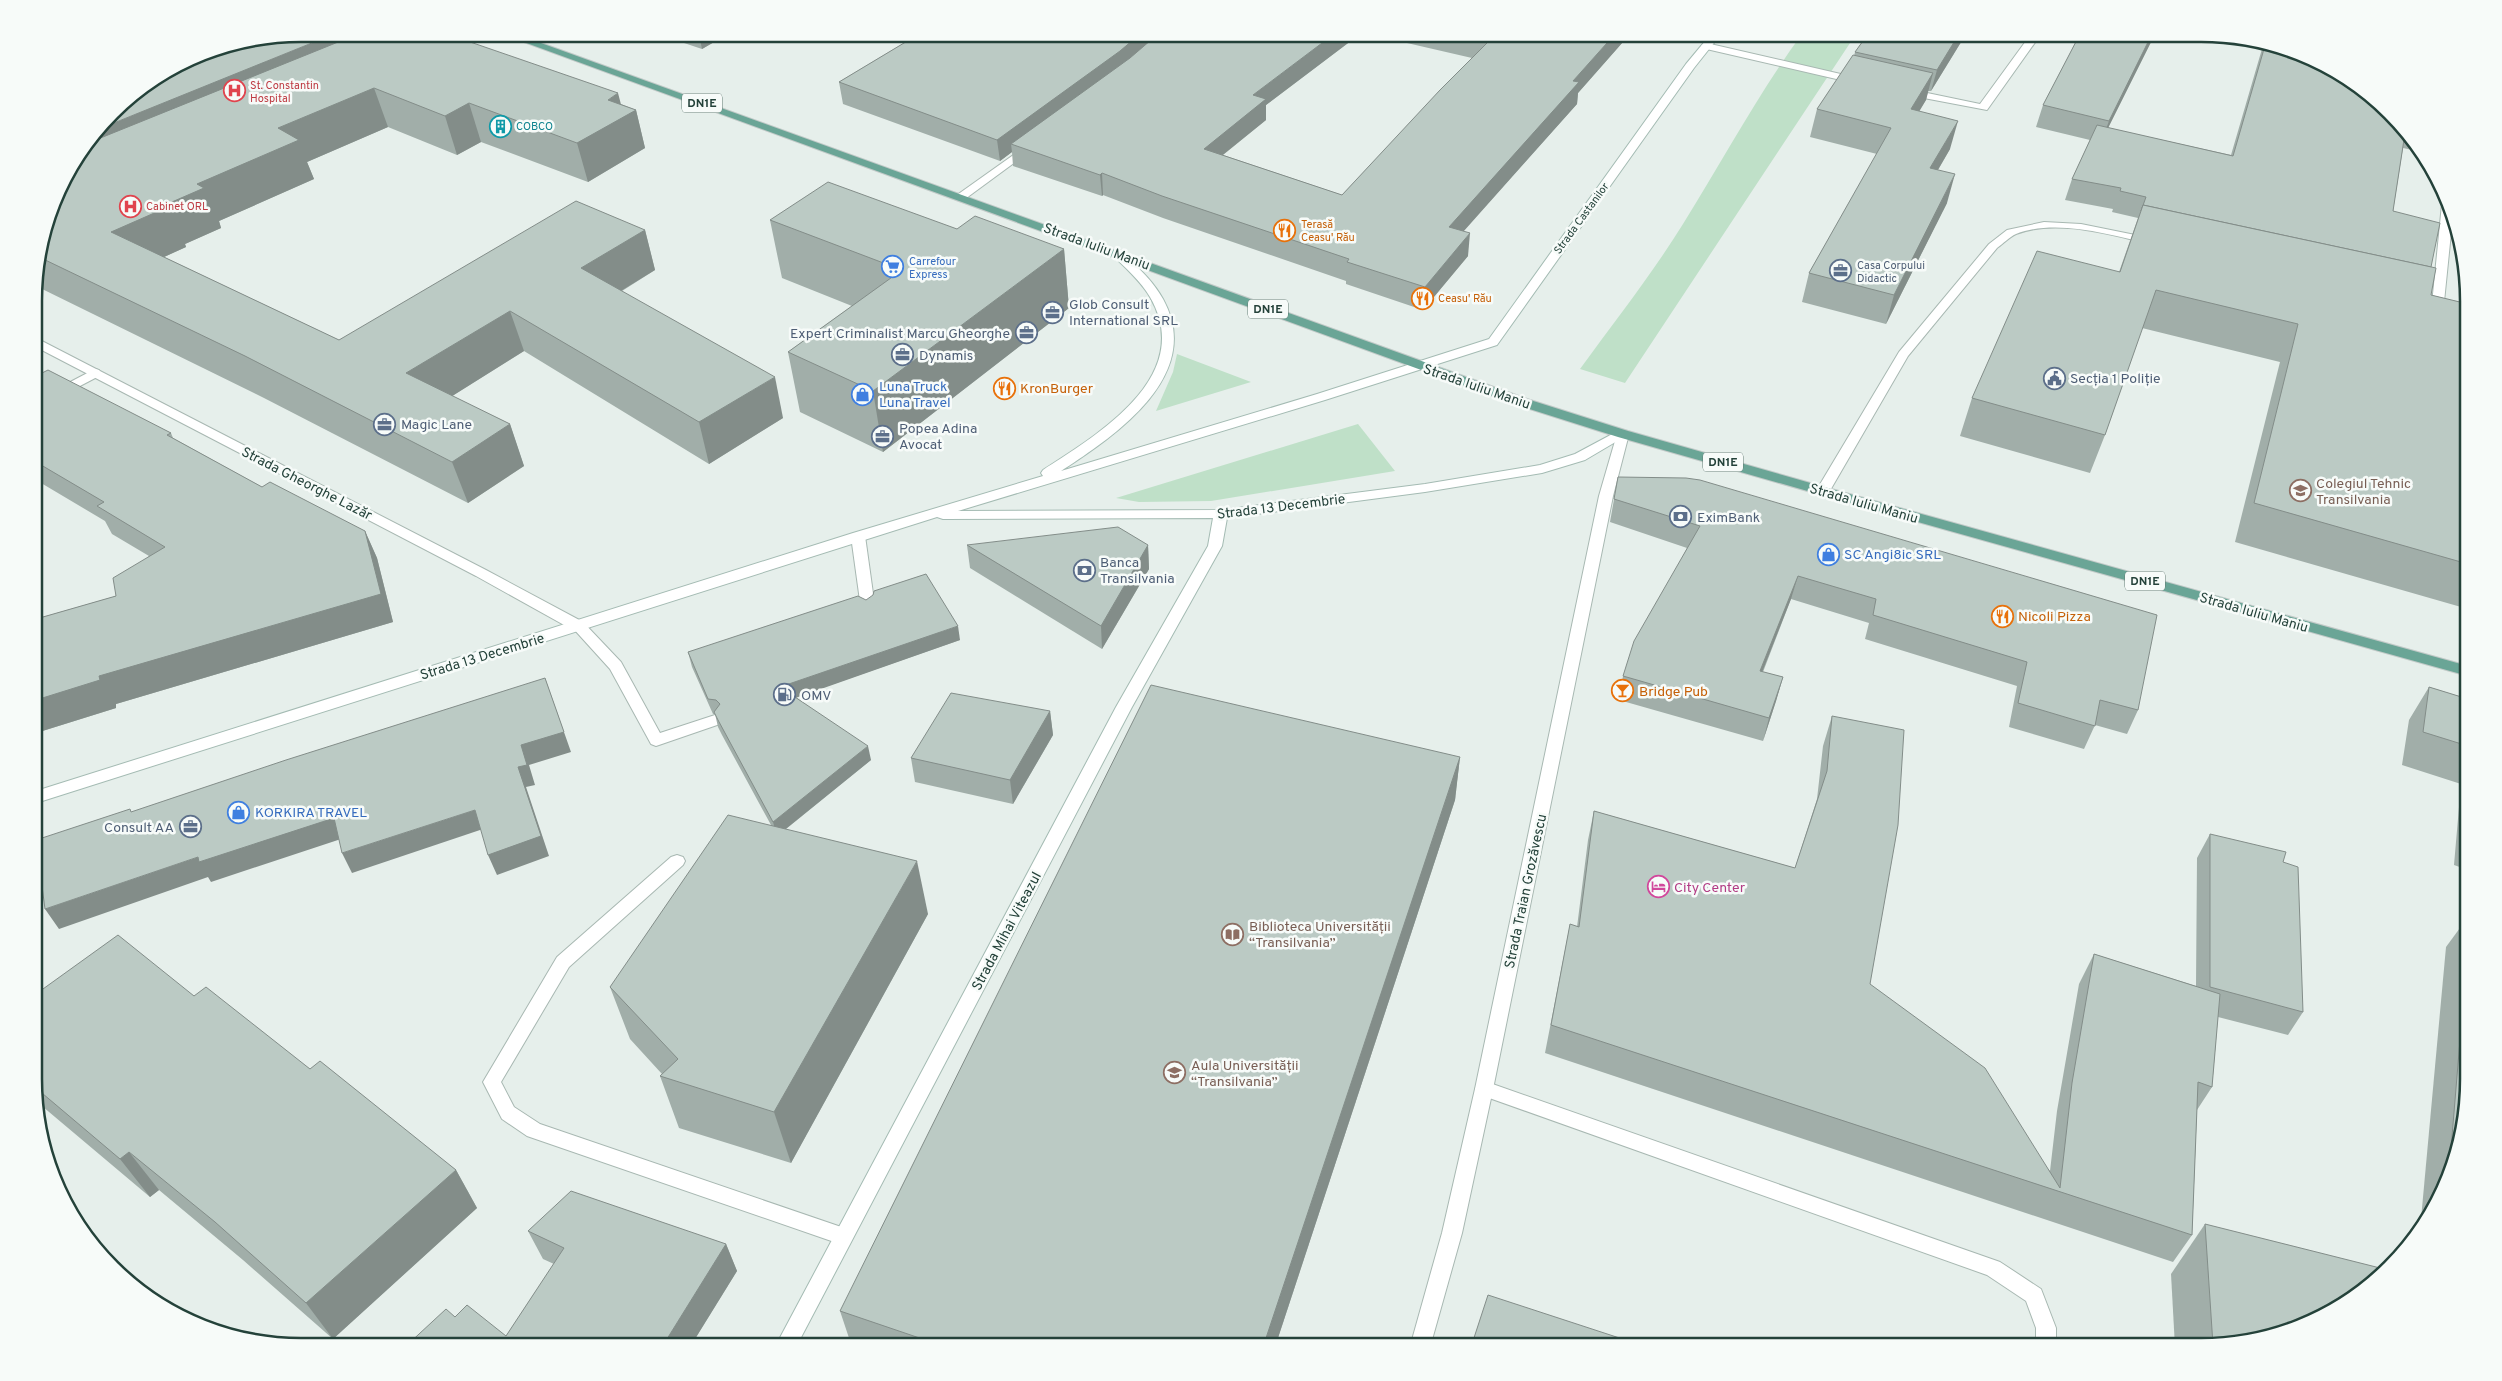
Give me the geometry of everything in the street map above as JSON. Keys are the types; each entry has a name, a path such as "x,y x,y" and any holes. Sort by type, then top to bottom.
{"main road":[{"name":"Strada Iuliu Maniu","path":"533,43 1116,252 1420,366 1624,434 2460,669"},
{"name":"Strada Castanilor","path":"1420,366 1493,342 1708,43"},
{"path":"1896,90 1983,108 2030,43"},
{"path":"1706,46 1867,83"},
{"path":"961,197 1039,139"},
{"path":"2446,218 2433,303 2460,310"},
{"path":"1823,491 1902,355 1992,246 2010,232 2040,226 2091,228 2164,243"},
{"path":"1034,482 1117,426 1142,400 1160,372 1168,346 1160,304 1142,278 1116,252"},
{"name":"Strada Gheorghe Lazăr","path":"42,345 488,576 578,626 616,666 656,740 715,720"},
{"name":"Strada 13 Decembrie","path":"42,794 858,536 1420,366"},
{"path":"42,401 95,373"},
{"name":"Strada 13 Decembrie","path":"928,515 1222,514 1425,488 1542,469 1580,457 1624,434"},
{"name":"Strada Traian Grozăvescu","path":"1423,1338 1452,1233 1484,1089 1606,496 1624,434"},
{"name":"Strada Mihai Viteazul","path":"791,1338 1124,707 1216,546 1222,514"},
{"path":"858,536 868,608"},
{"path":"677,861 563,962 492,1082 508,1113 534,1130 843,1236"},
{"path":"1484,1089 1993,1268 2034,1295 2046,1328 2046,1338"}],"green space":[{"path":"1796,43 1850,43 1625,383 1580,369 1671,243"},
{"path":"1177,354 1251,382 1156,411 1173,372"},
{"path":"1358,424 1395,471 1211,501 1139,502 1116,498"}],"building":[{"path":"285,43 312,43 114,123 158,86 203,62 251,47"},
{"path":"336,43 473,43 618,93 608,100 636,110 577,143 469,103 445,116 374,88 278,128 299,140 197,184 204,188 165,205 168,207 111,232 339,340 576,201 645,230 581,268 775,377 699,422 510,311 406,373 510,424 452,462 245,356 46,260 56,218 69,187 86,158 101,138"},
{"path":"904,43 1129,43 997,140 839,82"},
{"path":"1148,43 1322,43 1253,95 1266,99 1204,149 1342,195 1440,90 1487,43 1607,43 1573,81 1579,82 1449,227 1470,233 1425,287 1347,262 1349,259 1162,196 1102,173 1100,175 1011,144 1130,58"},
{"path":"1862,43 1954,43 1937,70 1855,52"},
{"path":"2075,43 2148,43 2109,121 2043,105"},
{"path":"2264,50 2284,56 2315,69 2344,86 2384,118 2404,141 2393,211 2440,223 2431,267 2143,205 2146,197 2120,191 2121,188 2072,179 2097,125 2233,156"},
{"path":"1853,55 1933,73 1911,109 1958,121 1930,168 1955,174 1894,295 1809,273 1891,128 1817,109"},
{"path":"828,182 957,229 975,216 1064,249 873,391 788,352 902,270 770,220"},
{"path":"2143,205 2436,268 2431,295 2460,302 2460,562 2254,503 2298,324 2156,290 2105,435 1972,398 2037,251 2120,272"},
{"path":"48,370 171,433 167,435 262,487 270,482 365,531 381,594 99,676 100,680 42,698 42,617 116,596 113,578 165,547 97,506 104,502 42,466 42,373"},
{"path":"1618,477 1700,480 2157,615 2138,710 2100,700 2095,726 2018,703 2027,662 1873,615 1876,599 1798,576 1760,671 1783,677 1769,718 1623,676 1634,641 1700,526 1614,499"},
{"path":"1118,527 1148,545 1101,626 967,545"},
{"path":"926,574 958,626 780,687 868,746 773,822 714,712 720,704 716,700 708,699 688,652 858,596 866,600 873,595 874,591"},
{"path":"545,678 564,732 521,745 527,765 518,767 541,836 488,855 475,810 342,853 334,818 199,862 198,857 45,909 42,886 42,838 130,809 131,812 286,760"},
{"name":"Aula Universității “Transilvania”","path":"1151,685 1460,757 1266,1338 920,1338 840,1311"},
{"path":"2429,687 2460,697 2460,744 2423,732"},
{"path":"951,693 1050,711 1010,780 911,758"},
{"path":"1832,716 1904,730 1898,825 1870,984 1985,1068 2060,1188 2072,1083 2094,954 2220,994 2212,1087 2198,1082 2192,1235 1551,1025 1570,924 1579,927 1594,811 1795,868 1827,771"},
{"path":"728,815 917,861 774,1112 660,1076 678,1059 610,987"},
{"path":"2210,834 2286,852 2283,862 2298,867 2303,1012 2210,987"},
{"path":"118,935 194,996 206,987 310,1069 320,1061 456,1170 306,1303 215,1222 129,1152 120,1159 43,1094 42,990"},
{"path":"2460,1040 2459,1096 2451,1145"},
{"path":"571,1191 726,1244 668,1338 415,1338 446,1309 455,1317 467,1305 506,1336 564,1248 528,1231"},
{"path":"2205,1224 2379,1268 2344,1295 2299,1319 2251,1334 2213,1338"},
{"path":"1488,1295 1619,1338 1474,1338"}],"place":[{"name":"St. Constantin Hospital","path":"234,91"},
{"name":"COBCO","path":"500,126"},
{"name":"Cabinet ORL","path":"130,206"},
{"name":"Terasă Ceasu' Rău","path":"1285,230"},
{"name":"Carrefour Express","path":"893,267"},
{"name":"Casa Corpului Didactic","path":"1841,271"},
{"name":"Ceasu' Rău","path":"1422,298"},
{"name":"Glob Consult International SRL","path":"1053,312"},
{"name":"Expert Criminalist Marcu Gheorghe","path":"1026,333"},
{"name":"Dynamis","path":"903,355"},
{"name":"Secția 1 Poliție","path":"2054,378"},
{"name":"KronBurger","path":"1004,388"},
{"name":"Luna Truck Luna Travel","path":"863,394"},
{"name":"Magic Lane","path":"385,424"},
{"name":"Popea Adina Avocat","path":"883,436"},
{"name":"Colegiul Tehnic Transilvania","path":"2300,491"},
{"name":"EximBank","path":"1681,517"},
{"name":"SC Angi8ic SRL","path":"1828,554"},
{"name":"Banca Transilvania","path":"1084,570"},
{"name":"Nicoli Pizza","path":"2002,616"},
{"name":"Bridge Pub","path":"1623,691"},
{"name":"OMV","path":"785,695"},
{"name":"KORKIRA TRAVEL","path":"239,812"},
{"name":"Consult AA","path":"190,827"},
{"name":"City Center","path":"1658,887"},
{"name":"Biblioteca Universității “Transilvania”","path":"1233,934"},
{"name":"Aula Universității “Transilvania”","path":"1175,1073"}]}
